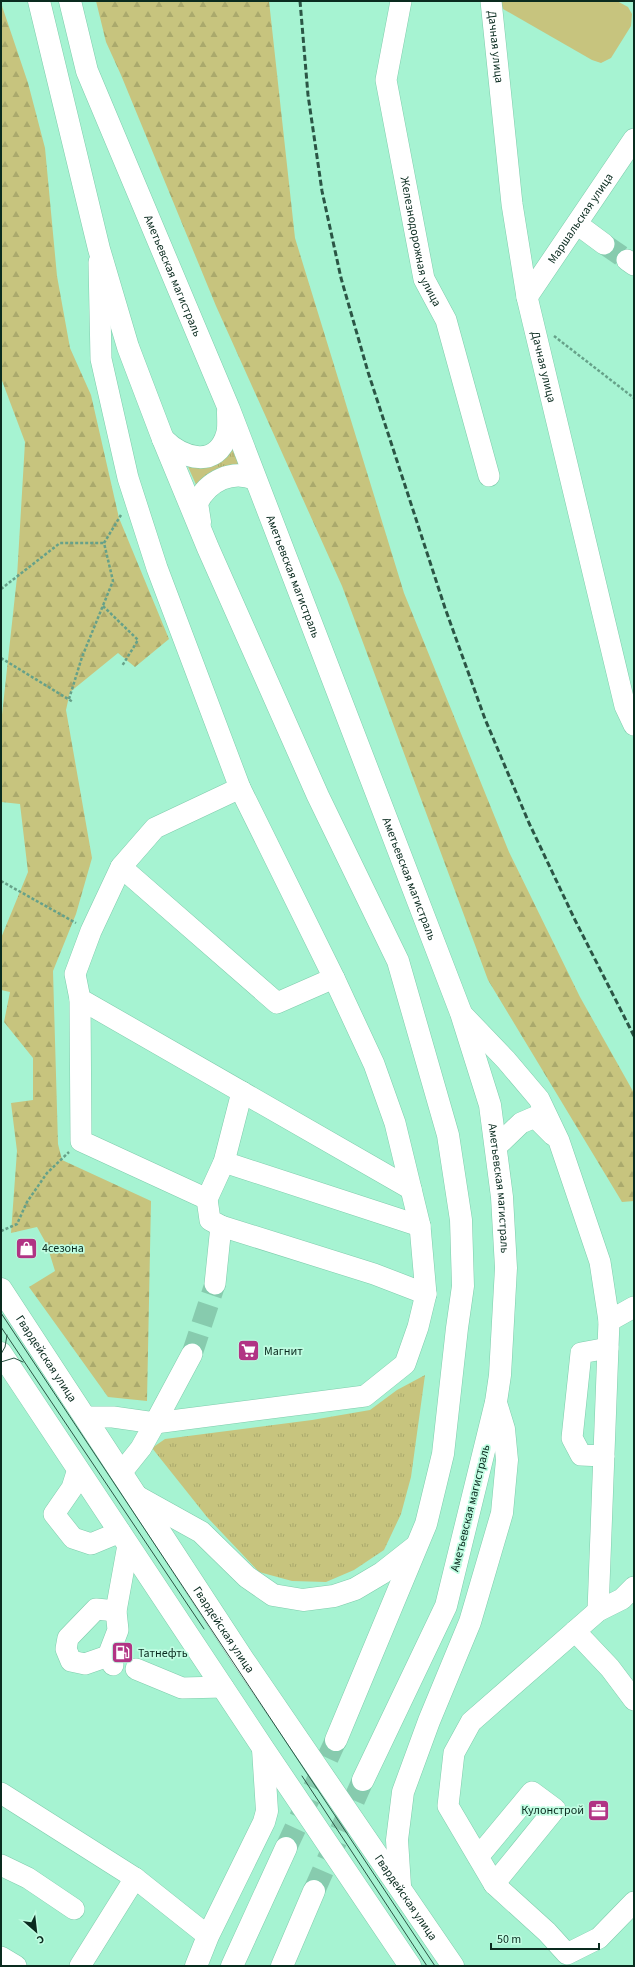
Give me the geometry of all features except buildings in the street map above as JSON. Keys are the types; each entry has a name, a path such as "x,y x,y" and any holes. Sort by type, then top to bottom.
{"main road":[{"path":"39,1 99,249 128,347 163,439 201,530 318,796 398,961 448,1135 461,1220 464,1286 457,1328 443,1454 426,1524 336,1740"},
{"name":"Аметьевская магистраль","path":"70,1 87,71 229,410 461,1013 490,1105 497,1146 506,1268 500,1375 496,1402 446,1606 363,1780"},
{"path":"163,439 171,448 180,453 199,458 207,457 222,445 228,433 229,410"},
{"path":"201,530 197,503 209,486 221,479 233,476 240,475 255,479"},
{"name":"Гвардейская улица","path":"1,1289 243,1659 453,1966"},
{"path":"1,1353 59,1449 78,1469 410,1966"},
{"path":"400,1887 396,1840 403,1792 429,1721 470,1622 502,1513 507,1460 504,1429 496,1402"},
{"path":"136,1496 201,1532 247,1576 274,1595 302,1600 334,1596 355,1589 382,1573 416,1546"},
{"path":"196,1966 208,1936 264,1822 267,1811 263,1748"},
{"path":"232,1966 286,1848"},
{"path":"282,1966 314,1891"}],"street":[{"name":"Железнодорожная улица","path":"400,1 386,80 424,279 446,320 489,476"},
{"name":"Дачная улица","path":"491,1 512,204 527,297 625,706 634,724"},
{"name":"Маршальская улица","path":"527,297 634,139"},
{"path":"577,224 604,244"},
{"path":"85,1417 113,1417 155,1423 365,1396 405,1364 418,1327 426,1294 420,1226 395,1123 374,1064 334,978 240,788 157,568 128,478 101,359 99,249"},
{"path":"206,1199 81,1141 80,999 75,974 91,931 120,867 155,828 240,788"},
{"path":"120,867 276,1003 334,978"},
{"path":"80,999 411,1189"},
{"path":"461,1013 506,1060 539,1099 559,1141 600,1262 609,1321 598,1611"},
{"path":"242,1092 224,1162 206,1199 210,1220 222,1226 374,1274 426,1294"},
{"path":"497,1146 522,1123 535,1117 559,1141"},
{"path":"224,1162 420,1226"},
{"path":"215,1284 222,1226"},
{"path":"609,1321 634,1307"},
{"path":"604,1456 581,1455 572,1438 582,1353 608,1348"},
{"path":"121,1473 141,1448 192,1354"},
{"path":"78,1469 72,1488 54,1514 73,1538 91,1544 124,1538 116,1610 118,1630 110,1661 85,1664 71,1661 66,1649 68,1638 96,1609 116,1610"},
{"path":"634,1587 622,1599 598,1611 471,1722 454,1753 448,1806 494,1884 547,1932 567,1954 599,1938 634,1902"},
{"path":"575,1631 610,1668 634,1700"},
{"path":"136,1669 182,1688 223,1687"},
{"path":"478,1857 532,1792 555,1809 494,1884"},
{"path":"1,1793 135,1878 208,1936"},
{"path":"1,1864 28,1878 74,1909"},
{"path":"80,1966 135,1878"},
{"path":"1,1956 16,1966"}],"path":[{"path":"532,318 634,398"},
{"path":"69,699 82,657 113,581 104,542 123,512"},
{"path":"1,589 60,543 104,542"},
{"path":"103,606 138,640 122,666"},
{"path":"1,658 73,702"},
{"path":"1,881 91,931"},
{"path":"1,1231 17,1224 28,1202 47,1173 81,1141"}],"green space":[{"path":"96,1 269,1 295,238 404,593 509,852 580,997 634,1093 634,1201 622,1202 488,980 342,586 216,306 106,42"},
{"path":"500,1 617,1 628,7 632,14 631,26 611,58 601,63 592,60 503,9"},
{"path":"1,3 28,83 45,148 57,276 70,348 91,395 119,518 169,639 135,667 118,653 70,692 66,710 92,858 76,914 53,971 58,1144 62,1160 151,1201 147,1401 108,1397 29,1287 55,1271 47,1245 37,1227 11,1233 17,1151 11,1103 33,1100 33,1058 4,1022 10,992 1,990 1,938 28,872 20,804 1,802 1,724 17,577 25,442 1,378"},
{"path":"232,444 242,469 198,489 185,460"},
{"path":"425,1375 411,1477 401,1514 384,1550 354,1570 326,1582 292,1581 259,1572 207,1517 152,1448 165,1439 312,1420 370,1410 397,1390"}],"tunnel":[{"path":"604,244 627,260"},
{"path":"192,1354 215,1284"},
{"path":"286,1848 336,1740"},
{"path":"314,1891 363,1780"}],"tram line":[{"path":"1,1313 435,1966"},
{"path":"1,1327 204,1629"},
{"path":"1,1354 5,1347 7,1335"},
{"path":"1,1362 14,1358 23,1362"},
{"path":"302,1776 427,1966"}],"railway":[{"path":"300,1 308,95 322,191 341,278 368,372 445,608 485,719 529,823 575,920 634,1036"}],"place":[{"name":"4сезона","path":"26,1248"},
{"name":"Магнит","path":"249,1351"},
{"name":"Татнефть","path":"123,1653"},
{"name":"Кулонстрой","path":"599,1810"}]}
